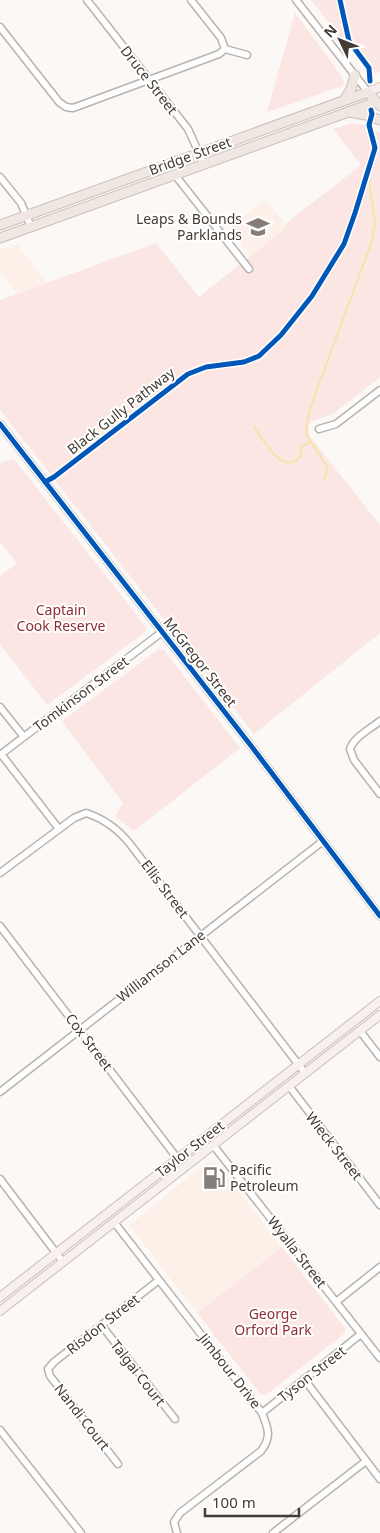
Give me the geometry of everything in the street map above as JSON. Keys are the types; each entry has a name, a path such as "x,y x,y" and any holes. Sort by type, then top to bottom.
{"highway":[{"path":"345,100 355,75"},
{"path":"368,92 379,103"},
{"name":"Bridge Street","path":"0,226 368,92"},
{"name":"Bridge Street","path":"0,238 348,112 379,103"},
{"path":"348,112 380,120"}],"main road":[{"name":"Bridge Street","path":"368,92 380,87"},
{"name":"Taylor Street","path":"0,1297 380,1001"},
{"name":"Taylor Street","path":"0,1311 380,1015"},
{"path":"177,1158 186,1156 206,1142 213,1145"}],"street":[{"name":"Druce Street","path":"87,0 188,130 204,164"},
{"path":"192,0 221,38 225,49"},
{"path":"296,0 368,92"},
{"path":"0,27 59,102 66,107 73,108 219,54 225,49"},
{"path":"225,49 247,55"},
{"path":"175,175 249,270"},
{"path":"0,176 21,203 31,227"},
{"path":"319,429 336,424 380,390"},
{"name":"McGregor Street","path":"0,424 252,747 380,916"},
{"name":"Tomkinson Street","path":"1,754 162,632"},
{"path":"0,707 24,737"},
{"path":"380,721 356,739 350,749 354,760 380,794"},
{"path":"0,873 59,829 1,754"},
{"name":"Ellis Street","path":"59,829 74,818 86,813 100,817 122,834 305,1073"},
{"name":"Williamson Lane","path":"0,1092 323,841"},
{"name":"Cox Street","path":"0,926 177,1158"},
{"path":"360,1031 380,1057"},
{"name":"Wieck Street","path":"288,1086 380,1205"},
{"name":"Wyalla Street","path":"213,1145 380,1358"},
{"path":"0,1179 64,1262"},
{"name":"Jimbour Drive","path":"114,1222 262,1413 267,1427 268,1442 261,1450 180,1513 174,1522 177,1533"},
{"path":"336,1302 380,1267"},
{"name":"Risdon Street","path":"48,1369 54,1362 159,1280"},
{"name":"Talgai Court","path":"102,1326 175,1419"},
{"name":"Tyson Street","path":"262,1413 361,1334"},
{"name":"Nandi Court","path":"48,1369 50,1376 118,1464"},
{"path":"304,1379 380,1480"},
{"path":"0,1430 81,1533"},
{"path":"273,1533 366,1461"}],"shaded area":[{"name":"Leaps & Bounds Parklands","path":"265,199 288,227 251,256 229,228"},
{"path":"17,244 47,283 17,293 0,272 0,250"},
{"path":"210,1160 215,1161 282,1247 197,1313 129,1225"}],"green space":[{"path":"311,0 380,0 380,72 370,75"},
{"path":"295,13 332,62 344,81 343,86 267,112"},
{"name":"Captain Cook Reserve","path":"353,123 364,125 380,133 380,377 333,414 311,422 308,428 309,435 380,525 380,633 254,734 188,650 177,642 179,638 175,634 172,635 170,633 167,623 0,410 0,300 156,243 199,297 287,227 285,224 361,165 333,129"},
{"name":"Captain Cook Reserve","path":"14,459 146,627 145,632 47,705 0,644 0,576 17,563 0,542 0,463"},
{"path":"159,649 164,650 240,748 134,831 115,816 123,803 62,721"},
{"name":"George Orford Park","path":"282,1247 345,1328 345,1333 266,1395 261,1395 197,1313"}],"waterway":[{"path":"324,479 327,470 326,465 310,442 306,431 308,416 372,241 375,224 369,178"},
{"path":"254,428 272,452 283,461 289,463 295,461 301,453 301,447 310,442"}],"cycle path":[{"path":"340,0 349,41 369,68 370,81"},
{"name":"Black Gully Pathway","path":"45,482 188,374 206,367 244,362 259,356 281,335 312,296 344,244 375,148 369,125 372,114 371,110"},
{"path":"0,424 252,747 380,916"}],"place":[{"name":"Leaps & Bounds Parklands","path":"258,227"},
{"name":"Pacific Petroleum","path":"214,1178"}]}
